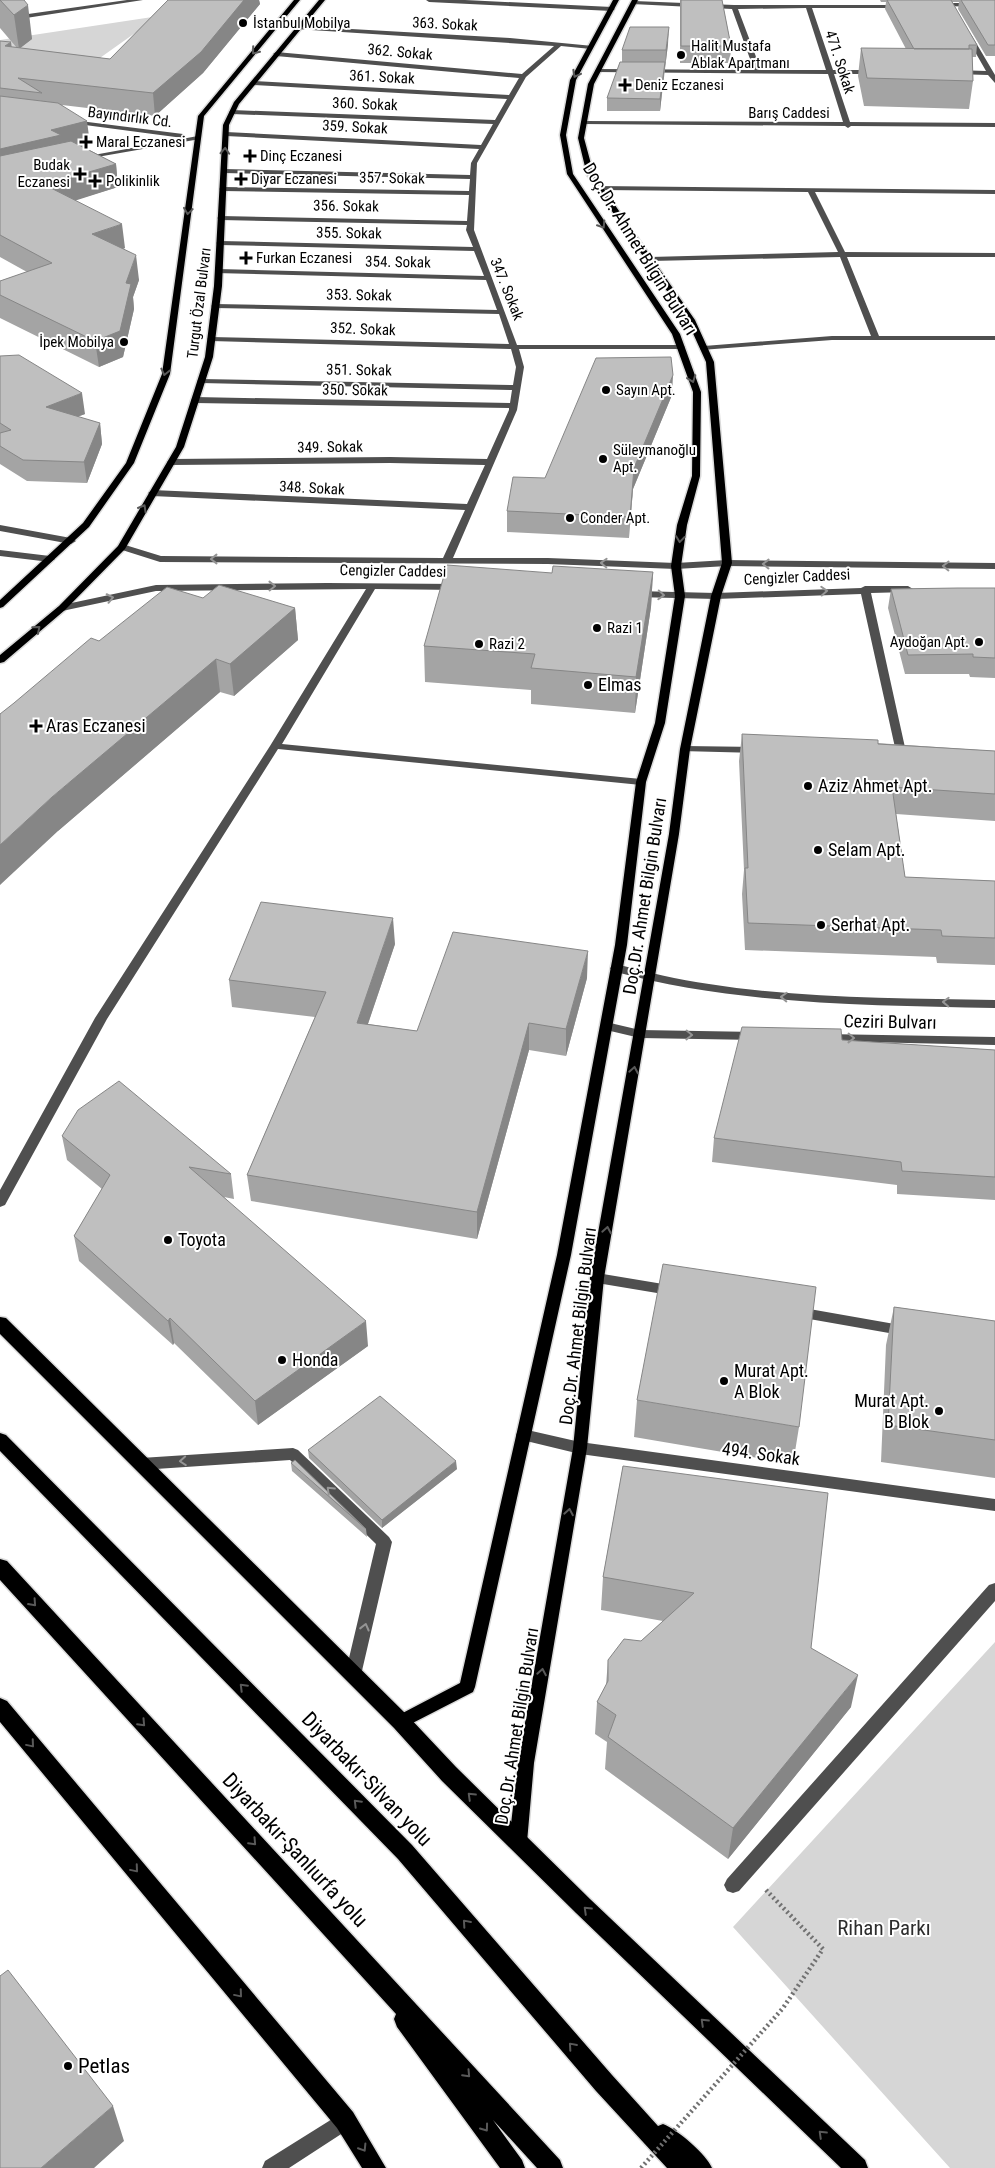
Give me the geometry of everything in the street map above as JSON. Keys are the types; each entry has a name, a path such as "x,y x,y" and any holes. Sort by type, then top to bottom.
{"highway":[{"path":"0,1323 401,1722 449,1774 857,2168"},
{"name":"Diyarbakır-Silvan yolu","path":"0,1440 405,1852 604,2083 682,2168"},
{"name":"Diyarbakır-Şanlıurfa yolu","path":"0,1567 552,2168"},
{"path":"0,1707 345,2120 375,2168"},
{"path":"363,1961 514,2168"},
{"path":"604,2083 701,2168"}],"main road":[{"name":"Turgut Özal Bulvarı","path":"0,605 86,525 130,463 166,374 201,116 297,0"},
{"name":"Turgut Özal Bulvarı","path":"0,660 62,608 122,547 180,446 209,357 218,271 226,125 236,103 322,0"},
{"name":"Doç.Dr. Ahmet Bilgin Bulvarı","path":"518,1842 526,1763 580,1448 598,1278 674,834 685,749 716,596 727,563 718,484 717,427 710,362 691,320 591,174 581,138 591,84 634,2"},
{"name":"Doç.Dr. Ahmet Bilgin Bulvarı","path":"401,1722 467,1687 564,1255 616,968 641,782 660,723 680,596 676,566 682,525 696,476 697,392 676,334 570,174 564,135 573,80 614,4"}],"street":[{"path":"0,20 140,0"},
{"path":"429,0 614,4"},
{"path":"634,2 734,7 914,6"},
{"path":"952,5 956,14"},
{"path":"932,6 995,5"},
{"name":"471. Sokak","path":"809,6 848,126"},
{"path":"734,7 758,71"},
{"name":"363. Sokak","path":"298,28 560,44 591,48"},
{"path":"966,31 995,81"},
{"name":"347. Sokak","path":"447,560 513,406 520,367 502,312 470,230 474,163 523,76 560,44"},
{"name":"362. Sokak","path":"276,54 523,76"},
{"path":"598,71 880,72"},
{"path":"950,72 990,73"},
{"name":"361. Sokak","path":"252,83 510,97"},
{"name":"360. Sokak","path":"232,112 496,122"},
{"name":"Bayındırlık Cd.","path":"60,121 198,138"},
{"name":"Barış Caddesi","path":"584,123 848,126 995,125"},
{"name":"359. Sokak","path":"226,134 482,147"},
{"path":"72,160 198,138"},
{"path":"224,171 473,177"},
{"path":"600,188 995,192"},
{"name":"357. Sokak","path":"222,189 472,193"},
{"path":"810,190 843,255 876,338"},
{"name":"356. Sokak","path":"221,218 470,223"},
{"name":"355. Sokak","path":"220,243 477,250"},
{"path":"650,260 843,255 995,255"},
{"name":"354. Sokak","path":"218,271 488,278"},
{"name":"353. Sokak","path":"215,306 502,312"},
{"path":"704,348 832,338 995,338"},
{"name":"352. Sokak","path":"211,339 514,347 680,347"},
{"name":"351. Sokak","path":"201,381 516,388"},
{"name":"350. Sokak","path":"195,400 513,406"},
{"name":"349. Sokak","path":"171,462 390,460 490,462"},
{"name":"348. Sokak","path":"152,493 302,502 470,508"},
{"path":"0,528 71,541"},
{"name":"Cengizler Caddesi","path":"122,547 160,559 548,561 676,566 727,563 995,566"},
{"path":"0,553 50,560"},
{"path":"0,1202 101,1018 275,746 372,587"},
{"name":"Cengizler Caddesi","path":"62,608 156,588 469,587"},
{"name":"Cengizler Caddesi","path":"622,593 716,596 921,589"},
{"path":"865,590 901,752"},
{"path":"275,746 641,782"},
{"path":"685,749 774,750"},
{"name":"Ceziri Bulvarı","path":"616,968 650,978 765,996 995,1004"},
{"path":"606,1026 640,1034 768,1037"},
{"name":"Ceziri Bulvarı","path":"808,1038 995,1041"},
{"path":"598,1278 685,1293"},
{"path":"782,1310 917,1333"},
{"name":"494. Sokak","path":"523,1435 580,1448 995,1505"},
{"path":"141,1464 293,1454 384,1542 353,1675"},
{"path":"732,1885 995,1590"},
{"path":"272,2168 345,2120"}],"path":[{"path":"641,2168 783,2008 823,1950 746,1870"}],"green space":[{"path":"159,16 90,65 0,52 0,40"},
{"name":"Rihan Parkı","path":"995,1642 995,2168 950,2168 733,1927"}],"building":[{"path":"0,0 24,0 28,5 14,15"},
{"path":"168,0 244,0 201,52 153,93 18,78 42,93 0,88 0,41 11,42 5,46 110,59"},
{"path":"681,0 722,0 731,46 681,46"},
{"path":"887,0 951,0 977,45 969,45 969,49 914,49"},
{"path":"961,0 995,0 995,45 988,45"},
{"path":"630,27 669,27 666,50 622,50"},
{"path":"861,48 972,49 973,81 867,78"},
{"path":"620,62 665,62 660,99 607,98"},
{"path":"0,96 58,103 87,121 51,130 61,135 0,149"},
{"path":"71,141 116,164 45,185 122,224 92,234 136,255 126,283 131,284 120,331 95,341 0,295 0,281 52,263 0,235 0,156"},
{"path":"19,355 82,393 46,407 100,423 84,462 23,460 0,446 0,433 11,430 0,423 0,356"},
{"path":"671,357 673,375 634,468 630,517 507,511 513,477 545,478 596,358"},
{"path":"447,565 552,573 553,566 653,572 636,677 531,668 535,654 424,646"},
{"path":"219,585 295,608 230,664 216,659 52,797 0,845 0,714 91,638 99,641 167,587 203,598"},
{"path":"995,588 995,658 973,657 973,654 908,655 891,589"},
{"path":"742,734 878,740 878,744 995,751 995,794 892,787 905,877 995,881 995,938 942,936 941,930 748,923 745,868 748,868"},
{"path":"261,902 393,918 357,1023 417,1031 453,932 588,951 566,1029 529,1023 477,1212 247,1175 326,992 229,980"},
{"path":"742,1027 841,1029 842,1040 995,1050 995,1177 902,1171 901,1162 714,1138"},
{"path":"119,1081 231,1174 189,1167 366,1321 255,1401 170,1318 168,1321 74,1236 110,1175 62,1136 78,1110"},
{"name":"Murat Apt. A Blok","path":"663,1264 816,1287 799,1427 637,1400"},
{"name":"Murat Apt. B Blok","path":"894,1307 995,1321 995,1440 888,1425"},
{"path":"380,1396 456,1461 382,1520 308,1450"},
{"path":"295,1460 366,1529 291,1463"},
{"path":"623,1466 828,1493 811,1648 858,1675 733,1828 608,1737 616,1715 597,1702 608,1681 608,1660 624,1639 641,1641 694,1593 603,1577"},
{"path":"8,1970 113,2106 41,2168 0,2168 0,1976"}],"place":[{"name":"İstanbul Mobilya","path":"243,23"},
{"name":"Halit Mustafa Ablak Apartmanı","path":"681,55"},
{"name":"Deniz Eczanesi","path":"625,85"},
{"name":"Maral Eczanesi","path":"86,142"},
{"name":"Dinç Eczanesi","path":"250,156"},
{"name":"Budak Eczanesi","path":"80,174"},
{"name":"Diyar Eczanesi","path":"241,179"},
{"name":"Polikinlik","path":"95,181"},
{"name":"Furkan Eczanesi","path":"246,258"},
{"name":"İpek Mobilya","path":"124,342"},
{"name":"Sayın Apt.","path":"606,390"},
{"name":"Süleymanoğlu Apt.","path":"603,459"},
{"name":"Conder Apt.","path":"570,518"},
{"name":"Razi 1","path":"597,628"},
{"name":"Aydoğan Apt.","path":"979,642"},
{"name":"Razi 2","path":"479,644"},
{"name":"Elmas","path":"588,685"},
{"name":"Aras Eczanesi","path":"36,726"},
{"name":"Aziz Ahmet Apt.","path":"808,786"},
{"name":"Selam Apt.","path":"818,850"},
{"name":"Serhat Apt.","path":"821,925"},
{"name":"Toyota","path":"168,1240"},
{"name":"Honda","path":"282,1360"},
{"name":"Murat Apt. A Blok","path":"724,1381"},
{"name":"Murat Apt. B Blok","path":"939,1411"},
{"name":"Petlas","path":"68,2066"}]}
